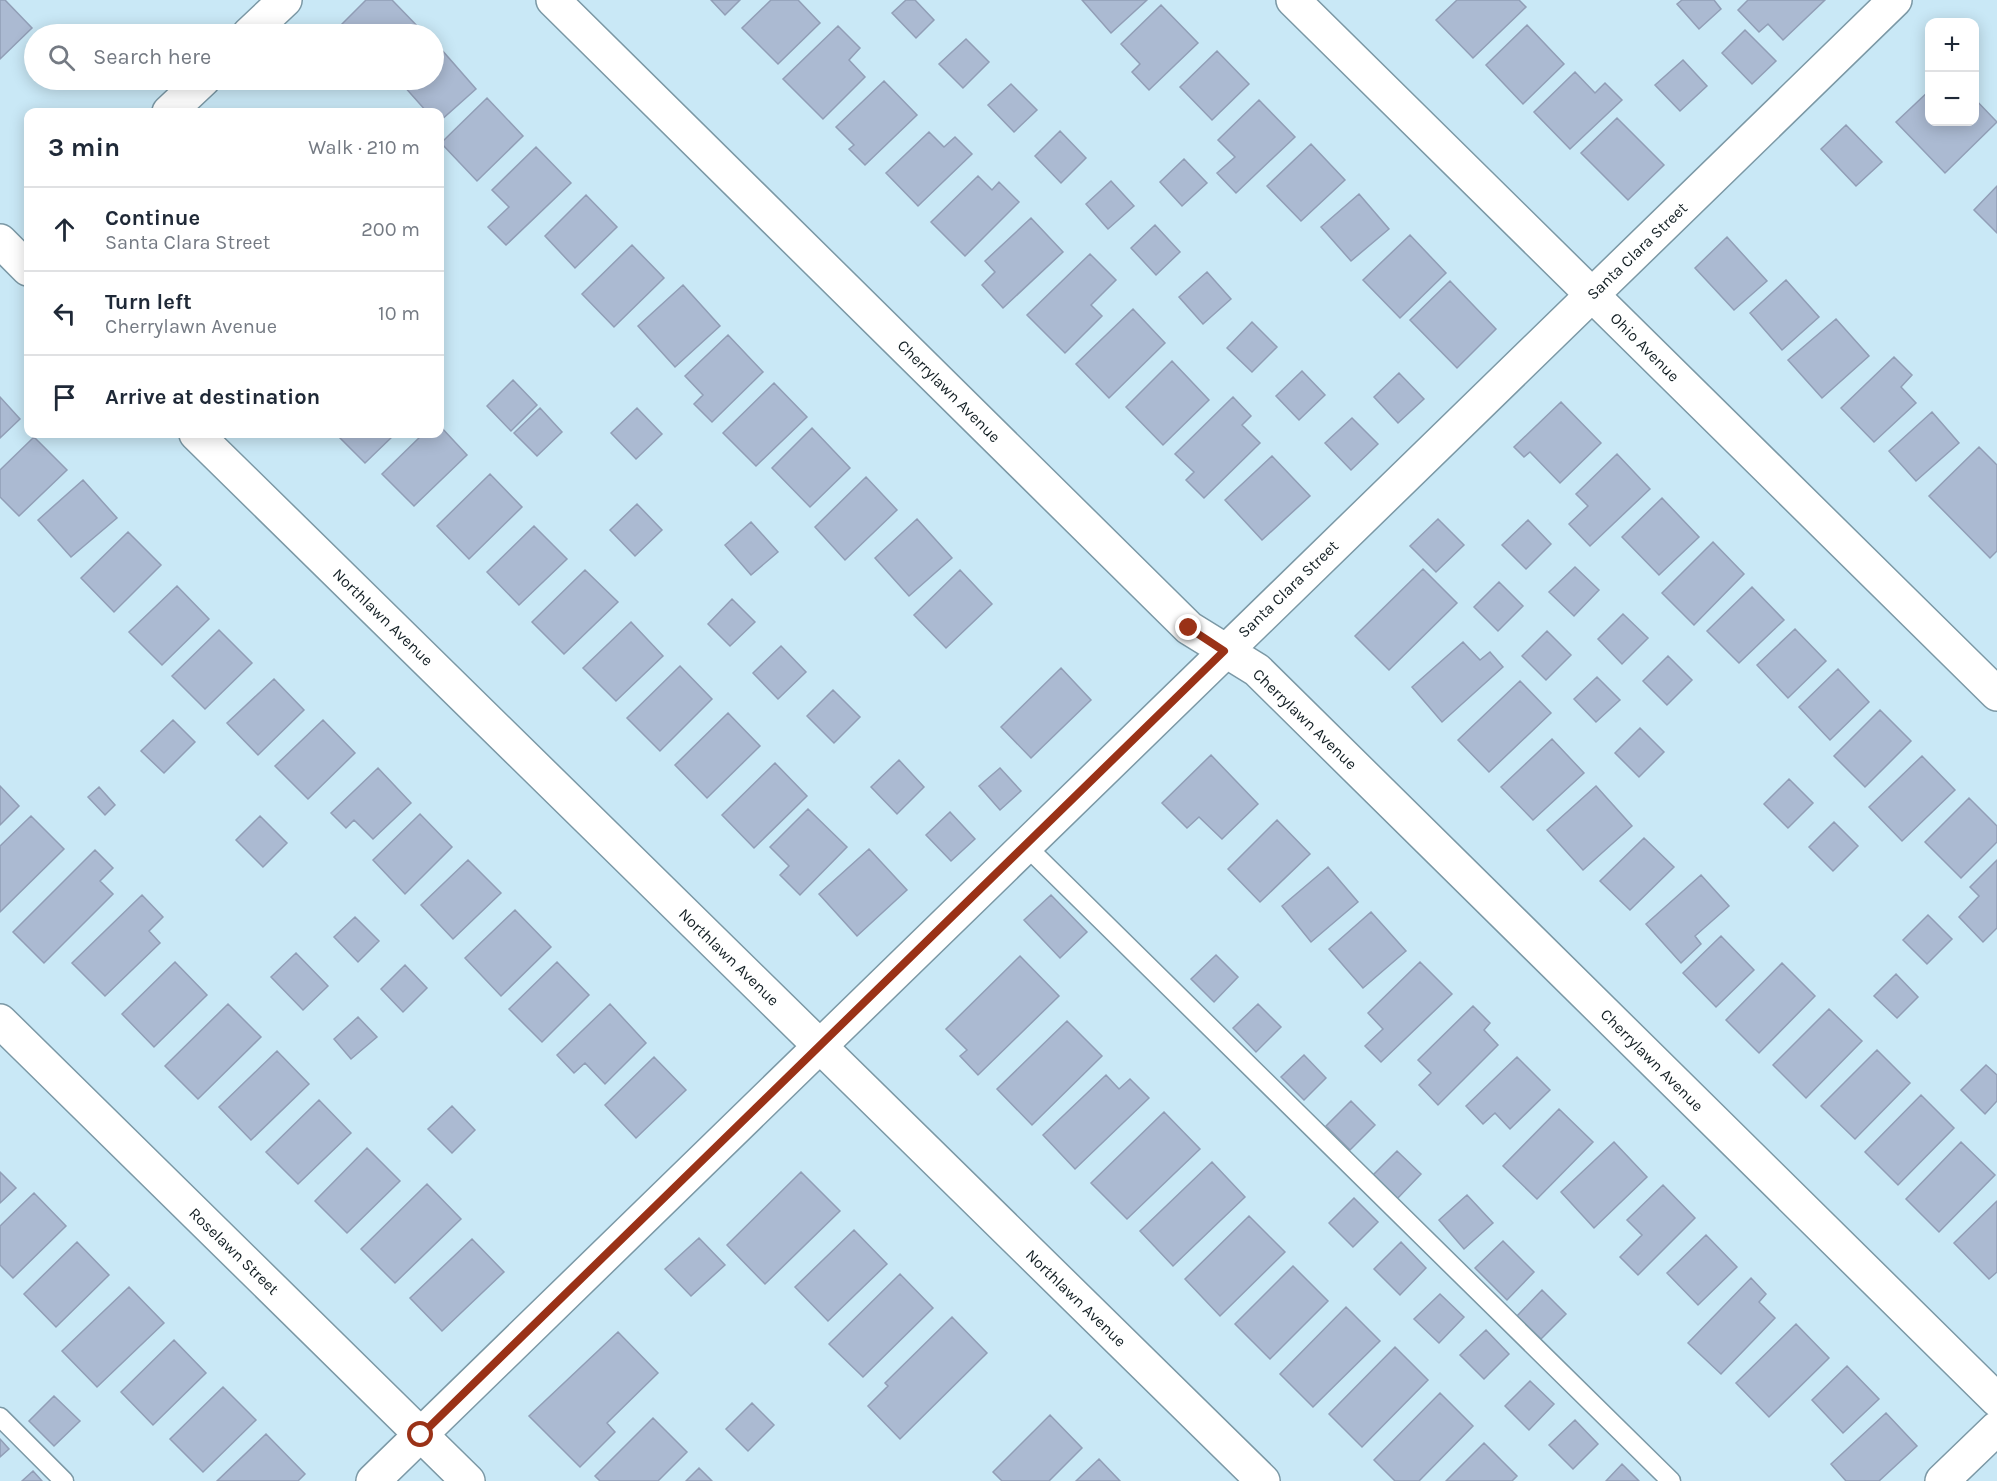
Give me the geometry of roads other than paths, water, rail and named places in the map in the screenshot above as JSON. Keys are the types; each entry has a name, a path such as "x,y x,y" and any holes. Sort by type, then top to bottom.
{"street":[{"path":"260,24 285,0"},
{"name":"Cherrylawn Avenue","path":"553,0 1189,628 1257,670 1997,1400"},
{"name":"Ohio Avenue","path":"1293,0 1997,694"},
{"name":"Santa Clara Street","path":"373,1481 1895,0"},
{"path":"173,108 192,90"},
{"name":"Northlawn Avenue","path":"200,438 1263,1481"},
{"name":"Roselawn Street","path":"0,1021 468,1481"},
{"path":"1942,1481 1997,1428"}],"lane":[{"path":"1025,845 1671,1481"},
{"path":"0,1417 64,1481"}]}
